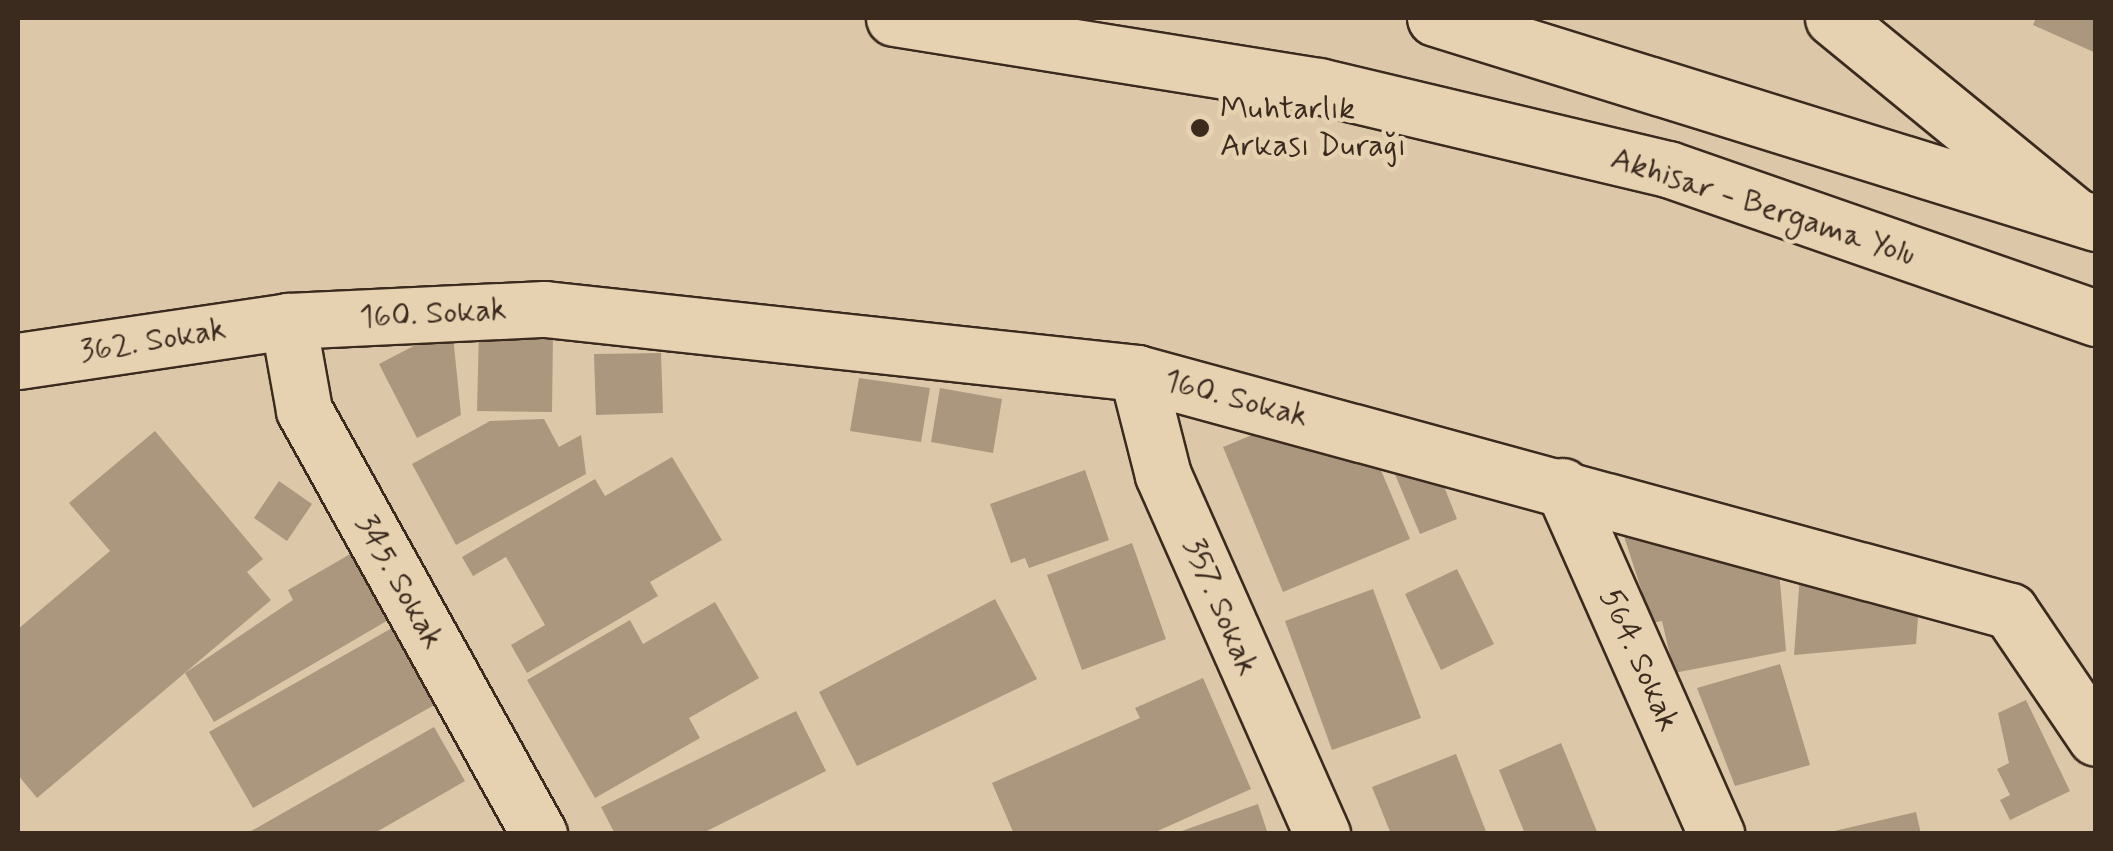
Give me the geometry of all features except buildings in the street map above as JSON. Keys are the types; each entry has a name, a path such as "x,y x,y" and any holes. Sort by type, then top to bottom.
{"street":[{"name":"Akhisar - Bergama Yolu","path":"894,18 1319,86 1668,169 2096,318"},
{"path":"1435,18 2085,219"},
{"path":"1833,18 2085,219"},
{"name":"160. Sokak","path":"288,321 545,309 1137,373 2010,610 2096,738"},
{"name":"362. Sokak","path":"18,362 288,321"},
{"name":"345. Sokak","path":"288,321 304,410 538,834"},
{"name":"357. Sokak","path":"1137,373 1164,475 1322,834"},
{"name":"564. Sokak","path":"1562,486 1716,834"}],"place":[{"name":"Muhtarlık Arkası Durağı","path":"1200,128"}]}
